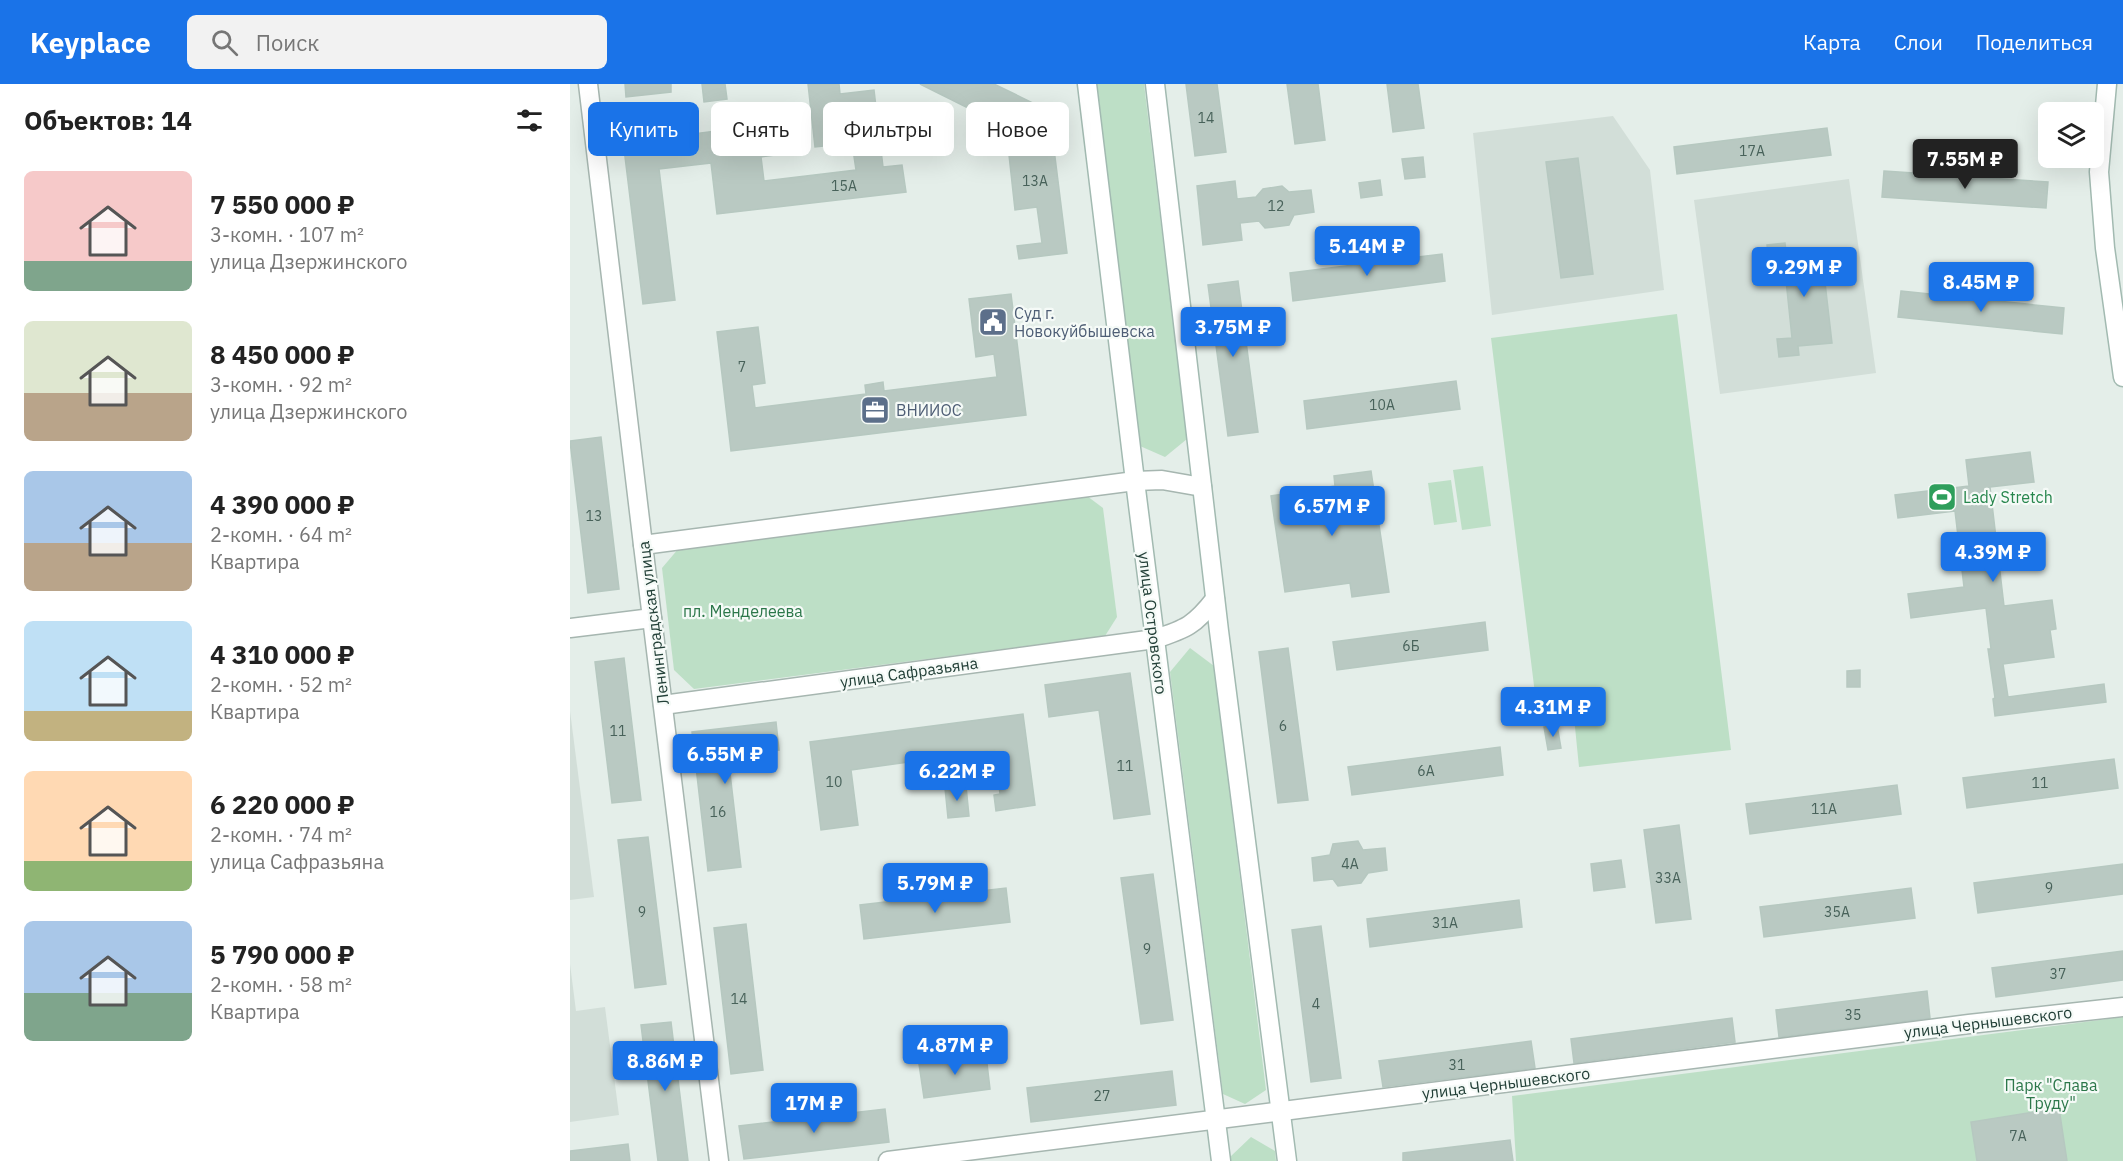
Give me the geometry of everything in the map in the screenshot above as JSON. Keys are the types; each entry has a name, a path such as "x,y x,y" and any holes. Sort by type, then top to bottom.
{"street":[{"name":"Ленинградская улица","path":"588,84 719,1161"},
{"name":"улица Островского","path":"1087,84 1221,1161"},
{"path":"1155,84 1215,599 1287,1161"},
{"path":"2107,84 2099,172 2105,248 2120,338 2123,377"},
{"path":"643,545 1135,481 1162,480 1202,487"},
{"name":"улица Сафразьяна","path":"663,705 1155,639 1179,632 1199,619 1215,599"},
{"path":"570,628 652,618"},
{"name":"улица Чернышевского","path":"888,1161 1969,1024 2123,1007"}],"shaded area":[{"path":"1613,116 1650,170 1664,290 1492,315 1473,133"},
{"path":"1849,179 1876,373 1720,394 1694,200"},
{"path":"570,711 594,897 570,900"},
{"path":"570,964 576,1011 605,1007 619,1115 570,1122"}],"green space":[{"path":"1097,84 1144,84 1187,439 1165,457 1140,446"},
{"path":"1677,314 1731,750 1579,767 1573,707 1537,710 1491,338"},
{"path":"1483,466 1491,526 1462,530 1453,470"},
{"path":"1451,480 1457,522 1434,525 1428,483"},
{"name":"пл. Менделеева","path":"1087,496 1103,508 1117,617 1105,636 694,689 674,670 662,568 679,548"},
{"path":"1190,648 1214,666 1266,1090 1245,1104 1223,1094 1170,672"},
{"name":"Парк \"Слава Труду\"","path":"2123,1017 2123,1161 1516,1161 1512,1096"},
{"path":"1251,1137 1275,1151 1276,1161 1231,1161 1230,1157"}],"building":[{"path":"625,84 671,84 671,92 626,97"},
{"path":"702,84 725,84 727,99 704,102"},
{"path":"808,84 839,84 840,94 874,90 875,102 823,102 823,146 815,147"},
{"path":"920,84 994,84 1031,102 966,102 966,107"},
{"path":"1186,84 1217,84 1226,152 1195,156"},
{"path":"1287,84 1318,84 1325,140 1295,144"},
{"path":"1387,84 1418,84 1424,128 1393,132"},
{"path":"1827,128 1831,155 1677,174 1674,147"},
{"path":"711,132 711,156 768,156 761,157 764,181 856,170 854,156 882,156 883,167 902,165 906,192 717,214 711,163 659,169 675,300 643,304 625,156 699,156 699,133"},
{"path":"1009,156 1055,156 1067,253 1019,259 1017,246 1042,243 1037,207 1015,210"},
{"path":"1423,157 1425,177 1405,179 1402,159"},
{"path":"1578,158 1593,274 1561,278 1546,162"},
{"path":"1884,171 2048,182 2046,208 1882,197"},
{"path":"1380,180 1382,195 1361,198 1359,183"},
{"path":"1235,181 1237,199 1256,197 1263,189 1282,186 1289,192 1311,190 1314,212 1294,215 1289,225 1265,228 1259,221 1240,223 1242,240 1203,245 1197,186"},
{"path":"1785,243 1786,251 1821,248 1832,343 1798,346 1799,355 1779,357 1777,339 1792,338 1784,261 1769,263 1767,245"},
{"path":"1442,254 1445,281 1293,301 1290,273"},
{"path":"1238,281 1258,432 1228,436 1208,285"},
{"path":"1901,291 2064,308 2062,334 1898,317"},
{"path":"1011,294 1026,415 731,451 717,332 758,327 765,383 752,385 755,408 866,394 865,385 883,382 884,391 997,377 994,354 976,357 969,299"},
{"path":"1456,381 1460,409 1307,429 1304,401"},
{"path":"601,437 619,589 588,593 570,441"},
{"path":"2030,452 2034,482 1990,487 2004,606 2052,600 2056,629 2050,630 2054,657 2003,664 2008,697 2104,684 2106,702 1995,716 1986,608 1911,618 1908,594 1964,587 1955,511 1898,518 1895,495 1969,486 1966,460"},
{"path":"1371,471 1389,592 1352,597 1350,583 1285,592 1271,496 1335,486 1334,476"},
{"path":"1485,622 1488,650 1337,670 1333,642"},
{"path":"1288,648 1308,800 1278,803 1259,652"},
{"path":"624,658 641,800 612,803 595,662"},
{"path":"1860,670 1860,687 1847,687 1847,671"},
{"path":"1130,673 1150,814 1114,819 1099,710 1049,717 1045,685"},
{"path":"1023,714 1035,805 996,811 994,795 1000,794 995,750 851,770 858,825 821,830 810,742"},
{"path":"776,722 779,750 728,756 741,867 708,871 692,732"},
{"path":"1557,725 1561,748 1548,750 1544,727"},
{"path":"1500,747 1503,775 1352,795 1348,767"},
{"path":"2114,759 2118,788 1967,808 1963,778"},
{"path":"1897,785 1901,814 1750,834 1746,804"},
{"path":"966,786 969,816 948,818 945,788"},
{"path":"1679,825 1691,919 1656,923 1644,830"},
{"path":"648,837 666,984 635,988 618,840"},
{"path":"1358,841 1363,850 1385,848 1387,870 1368,873 1361,883 1338,886 1333,879 1314,881 1312,858 1330,855 1333,844"},
{"path":"1621,860 1625,887 1594,891 1591,864"},
{"path":"2123,864 2123,894 1978,913 1974,883"},
{"path":"1153,874 1173,1020 1141,1024 1121,878"},
{"path":"1006,888 1010,922 864,939 860,905"},
{"path":"1911,888 1915,918 1764,937 1760,907"},
{"path":"1519,900 1522,927 1370,947 1367,919"},
{"path":"746,924 763,1070 731,1074 714,928"},
{"path":"1321,926 1341,1078 1311,1082 1292,930"},
{"path":"2123,951 2123,980 1996,997 1992,968"},
{"path":"1927,991 1930,1018 1779,1037 1776,1010"},
{"path":"1732,1018 1735,1042 1574,1063 1571,1039"},
{"path":"671,1022 688,1161 658,1161 641,1025"},
{"path":"1531,1041 1535,1068 1383,1087 1379,1061"},
{"path":"986,1055 990,1089 924,1098 919,1064"},
{"path":"1172,1071 1176,1105 1031,1122 1027,1088"},
{"path":"2059,1108 2067,1161 1977,1161 1971,1122"},
{"path":"885,1109 889,1142 744,1159 739,1126"},
{"path":"1510,1140 1513,1161 1403,1161 1403,1153"},
{"path":"628,1144 630,1161 570,1161 570,1151"}],"place":[{"name":"Суд г. Новокуйбышевска","path":"993,322"},
{"name":"ВНИИОС","path":"875,410"},
{"name":"Lady Stretch","path":"1942,497"}]}
